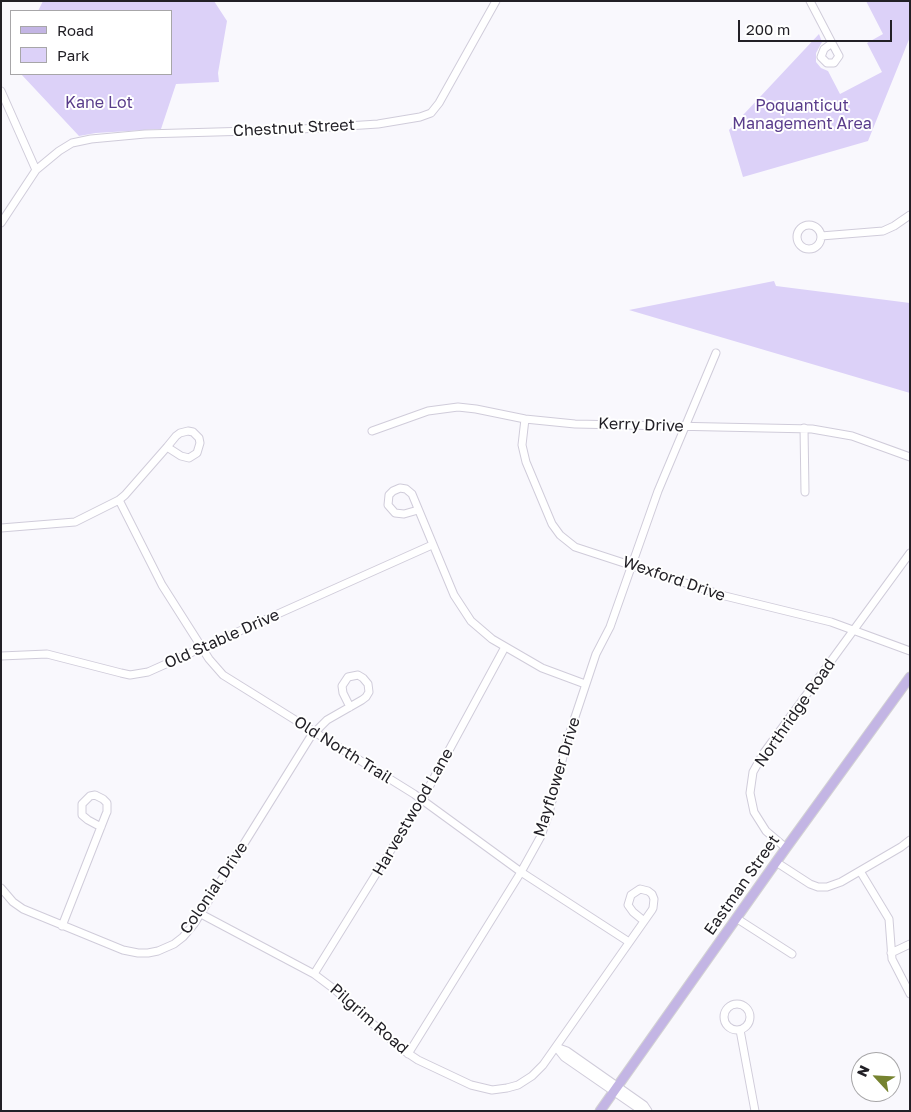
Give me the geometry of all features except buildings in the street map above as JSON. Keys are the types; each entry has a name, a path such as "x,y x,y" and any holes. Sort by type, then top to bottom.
{"main road":[{"name":"Eastman Street","path":"600,1111 786,848 910,678"}],"street":[{"name":"Chestnut Street","path":"1,223 36,170 72,143 91,139 145,134 320,128 378,124 426,115 436,108 496,1"},
{"path":"810,1 832,43"},
{"path":"1,91 36,170"},
{"path":"821,236 883,231 910,215"},
{"name":"Mayflower Drive","path":"408,1054 521,872 545,825 567,741 598,648 612,622 658,491 716,352"},
{"name":"Kerry Drive","path":"372,431 416,414 448,407 466,407 525,419 575,424 804,428 852,436 910,457"},
{"name":"Wexford Drive","path":"525,419 522,434 523,451 546,513 556,530 570,543 580,549 725,596 800,614 854,630 910,651"},
{"path":"804,428 805,492"},
{"path":"1,528 75,522 119,500 167,446 178,434 185,431 195,434 200,443 197,454 189,458 180,456 167,446"},
{"path":"418,510 404,514 395,514 388,505 389,495 395,489 406,489 412,494 457,602 477,628 505,647 550,672 586,684"},
{"name":"Old North Trail","path":"119,500 157,576 218,671 229,680 422,800 521,872 629,942"},
{"name":"Old Stable Drive","path":"1,656 47,654 130,675 148,672 432,545"},
{"name":"Northridge Road","path":"786,848 766,830 754,812 750,793 753,772 763,754 910,553"},
{"name":"Harvestwood Lane","path":"314,974 422,800 505,647"},
{"name":"Colonial Drive","path":"1,888 13,902 23,909 123,950 138,953 148,952 163,949 179,941 200,914 314,732 327,720 350,707 362,700 368,694 368,684 361,676 350,676 344,681 342,686 343,693 350,707"},
{"path":"62,926 107,812 106,803 98,796 90,796 82,804 82,815 101,827"},
{"path":"776,862 803,881 818,887 836,884 910,840"},
{"path":"860,870 888,919 891,953 894,964 910,994"},
{"name":"Pilgrim Road","path":"200,914 314,974 408,1054 471,1085 497,1090 513,1087 532,1076 556,1047 654,908 654,900 650,892 640,889 630,895 628,905 644,921"},
{"path":"736,918 792,954"},
{"path":"891,953 910,944"},
{"path":"740,1030 755,1111"},
{"path":"556,1047 564,1057 644,1105 648,1111"},
{"path":"616,1089 642,1111"}],"green space":[{"name":"Kane Lot","path":"43,1 214,1 227,21 218,73 219,82 176,84 161,129 96,133 79,136 22,75 172,75 172,10 38,10"},
{"name":"Poquanticut Management Area","path":"866,1 910,1 910,37 868,141 743,177 729,130 819,34 822,42 816,53 816,62 821,68 828,71 840,94 882,72 867,43 883,34"},
{"path":"774,281 776,286 910,303 910,393 629,310"}]}
